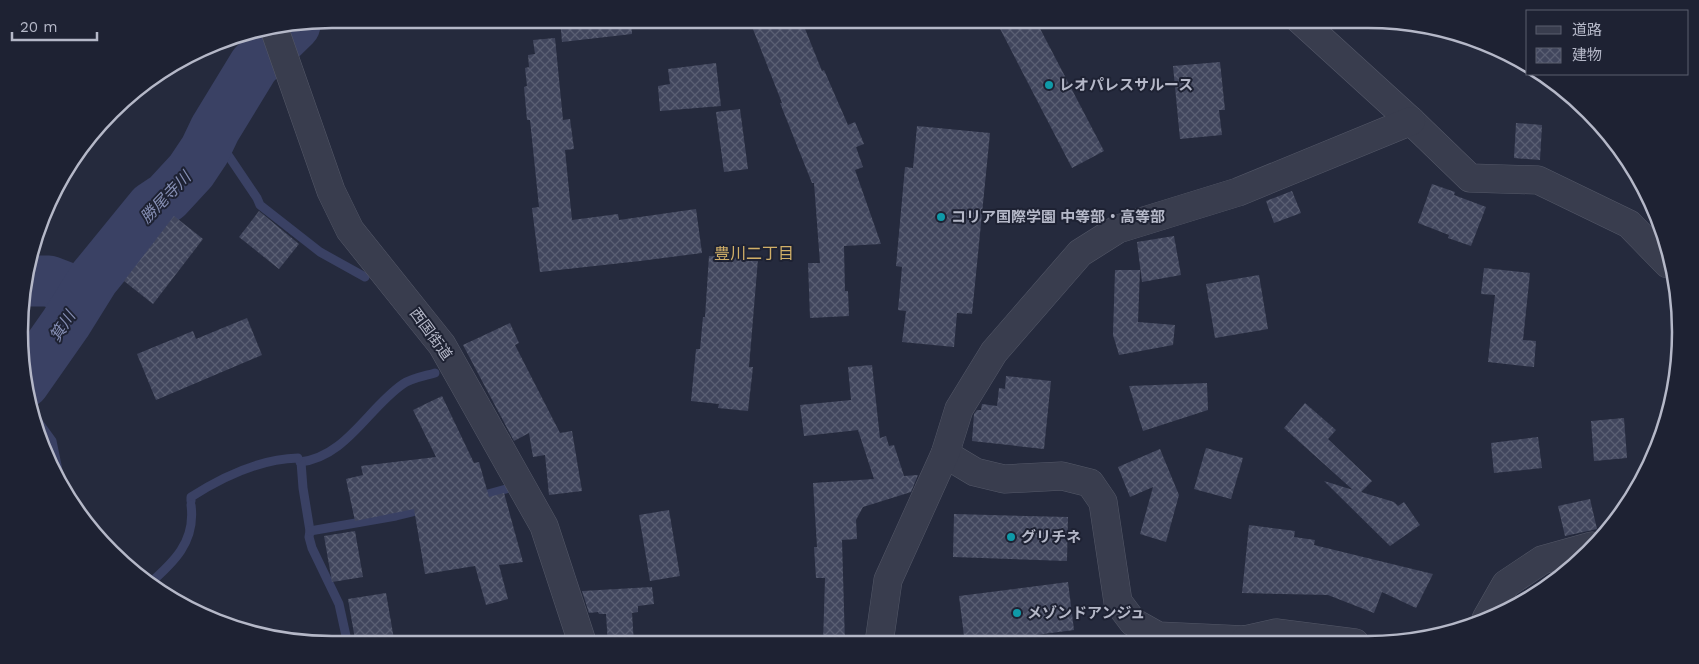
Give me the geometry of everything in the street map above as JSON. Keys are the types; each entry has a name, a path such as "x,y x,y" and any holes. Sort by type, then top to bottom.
{"street":[{"path":"1309,28 1411,121 1470,178 1538,180 1628,224 1662,258"},
{"name":"西国街道","path":"276,33 331,191 350,230 442,345 544,526 580,636"},
{"path":"880,636 888,580 945,454 959,409 994,352 1080,253 1118,229 1238,192 1411,121"},
{"path":"945,454 976,472 1004,479 1062,476 1090,483 1103,502 1118,602 1133,622 1158,636"},
{"path":"1491,610 1506,584 1542,560 1580,550"},
{"path":"1262,636 1276,632 1305,636"}],"building":[{"path":"561,28 632,28 632,34 562,42"},
{"path":"753,28 805,28 822,71 824,70 848,125 855,122 864,144 856,147 863,167 855,170 881,244 844,246 845,291 848,291 849,316 810,318 808,263 820,263 814,183 812,183 780,103 782,103"},
{"name":"レオパレスサルース","path":"1000,28 1040,28 1104,151 1072,168"},
{"path":"555,38 563,120 570,119 574,149 565,150 572,220 618,214 619,220 696,209 702,253 540,272 532,208 539,207 530,120 527,120 524,87 527,86 525,68 529,67 528,55 535,54 533,40"},
{"path":"1220,62 1225,110 1219,110 1222,135 1180,139 1173,66"},
{"path":"716,63 721,106 660,111 658,86 670,84 668,69"},
{"path":"740,109 748,169 724,172 716,112"},
{"path":"1516,123 1542,125 1540,160 1514,158"},
{"name":"コリア国際学園 中等部・高等部","path":"917,126 990,133 972,314 957,313 954,347 902,342 906,311 898,310 902,267 896,266 905,167 913,168"},
{"path":"1432,184 1455,192 1454,195 1486,207 1471,246 1448,238 1449,235 1418,223"},
{"path":"1292,191 1301,213 1274,223 1266,201"},
{"path":"259,211 299,244 279,269 239,237"},
{"path":"174,216 203,239 153,304 124,281"},
{"path":"1174,236 1181,275 1142,282 1137,242"},
{"path":"709,256 758,259 749,367 753,367 748,411 718,408 719,404 691,401 696,349 700,349 703,317 705,317"},
{"path":"1484,268 1530,273 1523,340 1536,341 1534,367 1488,362 1495,295 1481,294"},
{"path":"1115,270 1140,270 1138,322 1175,325 1173,345 1119,355 1113,335"},
{"path":"1259,275 1268,329 1215,338 1206,284"},
{"path":"247,318 262,355 156,400 137,354 193,331 196,339"},
{"path":"510,323 519,343 515,345 560,433 572,431 582,491 549,495 545,455 533,457 529,433 514,441 463,345"},
{"path":"872,365 880,438 886,436 889,446 894,445 904,476 918,475 911,492 863,507 856,520 857,539 842,540 845,636 823,636 825,578 816,578 814,547 817,547 813,483 874,479 858,430 804,436 800,405 851,400 848,367"},
{"path":"1006,376 1051,381 1044,449 972,441 974,414 977,410 981,410 982,404 997,406 999,388 1005,389"},
{"path":"1207,383 1208,410 1143,431 1129,386"},
{"path":"442,396 474,463 479,462 489,497 504,493 523,562 499,565 508,599 486,605 475,566 425,574 414,509 355,521 346,479 363,475 361,466 436,457 413,410"},
{"path":"1305,403 1336,430 1328,439 1372,481 1361,492 1394,502 1398,506 1404,502 1420,525 1390,546 1324,481 1353,490 1284,428"},
{"path":"1624,418 1627,458 1594,461 1591,421"},
{"path":"1538,437 1542,468 1494,473 1491,443"},
{"path":"1206,448 1243,458 1231,499 1194,489"},
{"path":"1160,449 1179,495 1166,542 1140,534 1153,487 1130,497 1118,467"},
{"path":"1590,499 1597,529 1565,536 1558,506"},
{"path":"669,510 680,576 650,581 639,515"},
{"name":"グリチネ","path":"954,514 1068,517 1067,561 953,557"},
{"path":"1249,525 1295,531 1294,537 1315,540 1314,545 1433,574 1416,608 1382,592 1374,613 1328,595 1242,593"},
{"path":"355,531 363,577 332,582 324,536"},
{"name":"メゾンドアンジュ","path":"1068,582 1074,630 1027,636 964,636 959,596"},
{"path":"652,587 654,604 638,606 638,612 632,613 633,636 607,636 606,614 599,614 598,612 589,613 582,591"},
{"path":"386,593 393,636 354,636 348,599"}],"waterway":[{"name":"勝尾寺川","path":"30,374 66,323 94,278 152,207 167,197 191,171 254,65 289,30"},
{"path":"215,129 228,155 260,205 320,252 365,277"},
{"name":"勝尾寺川","path":"32,281 49,281 83,294"},
{"path":"300,462 316,458 331,451 356,430 390,394 403,384 435,373"},
{"path":"44,430 52,441 56,460"},
{"path":"191,501 191,497 242,470 270,462 298,458"},
{"path":"301,462 310,531 309,537 312,548 339,604 346,636"},
{"path":"477,497 506,489"},
{"path":"154,579 174,560 186,541 192,518 191,505"},
{"path":"310,531 425,509"}],"place":[{"name":"レオパレスサルース","path":"1049,85"},
{"name":"コリア国際学園 中等部・高等部","path":"941,217"},
{"name":"グリチネ","path":"1011,537"},
{"name":"メゾンドアンジュ","path":"1017,613"}],"district":[{"name":"豊川二丁目","path":"754,253"}],"water label":[{"name":"箕川","path":"62,326"}]}
